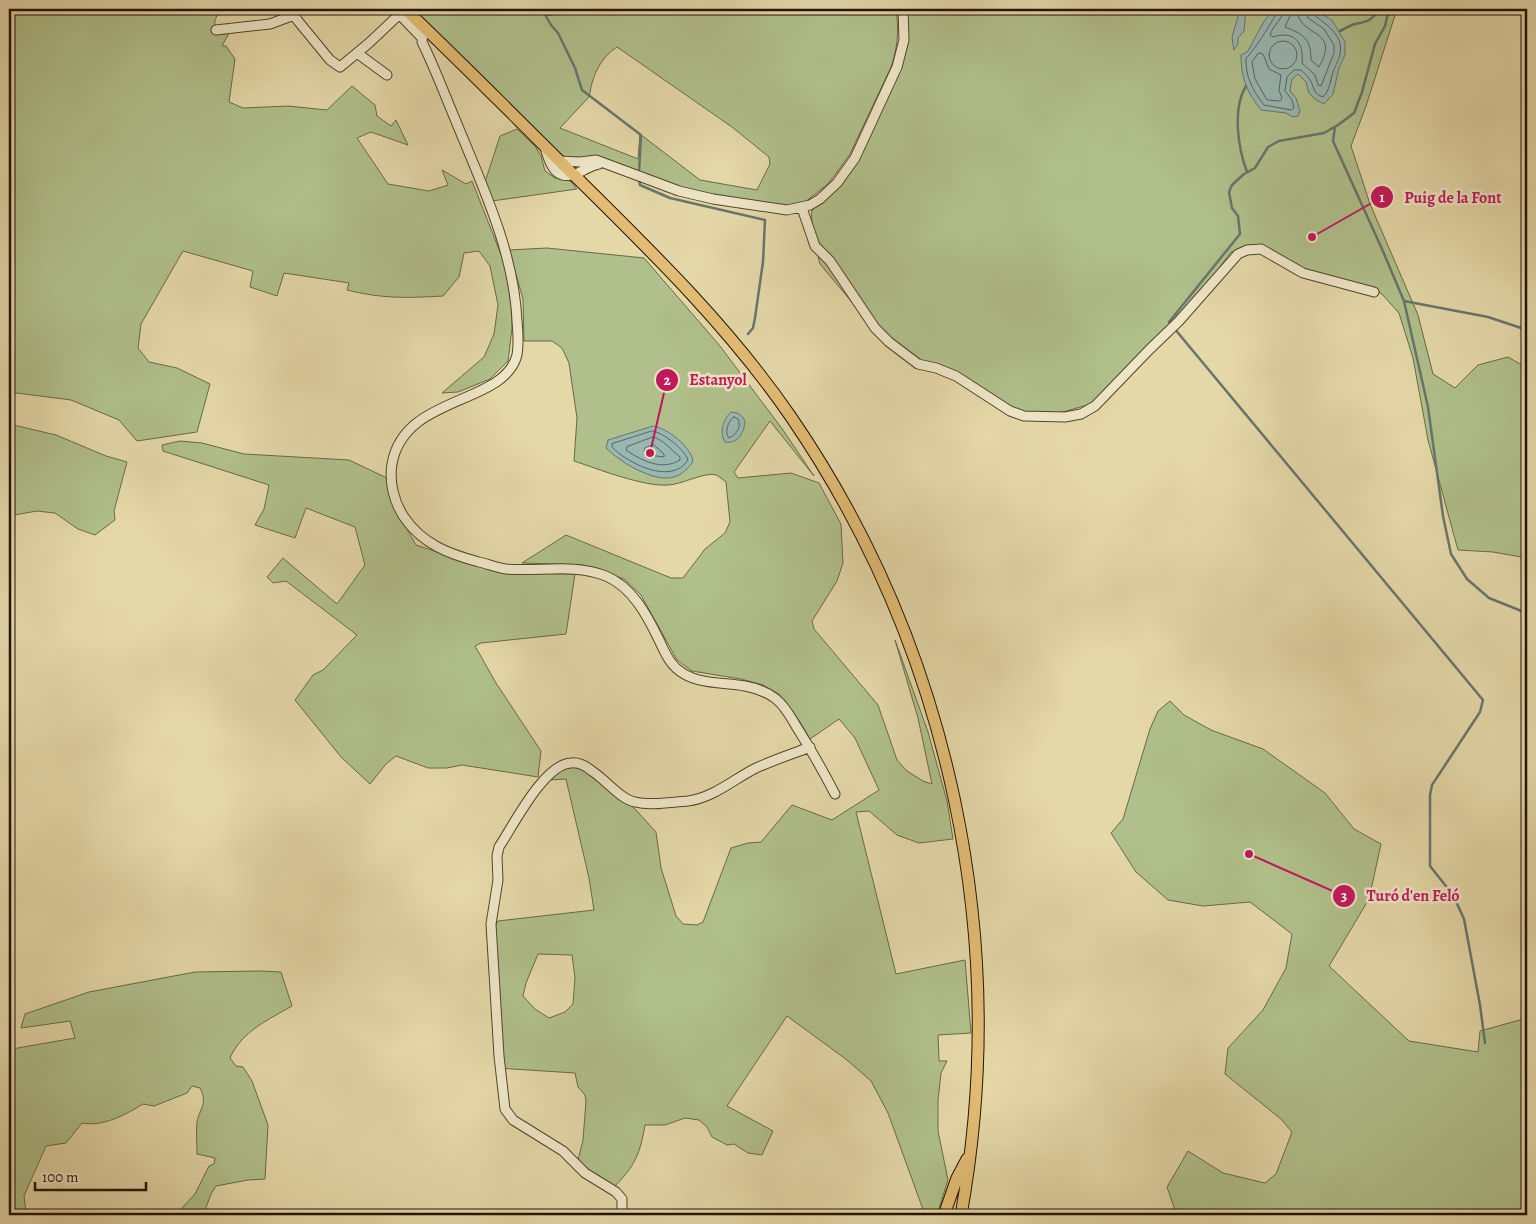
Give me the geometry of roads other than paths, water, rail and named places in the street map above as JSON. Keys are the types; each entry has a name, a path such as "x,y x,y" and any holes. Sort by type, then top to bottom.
{"main road":[{"path":"403,11 422,32 434,37 643,243 716,321 790,415 838,492 880,576 902,626 935,721 951,783 970,886 979,999 978,1067 971,1154 961,1215"},
{"path":"944,1215 957,1178 971,1154"}],"street":[{"path":"560,161 580,162 596,160 694,196 776,209 802,208 815,202 829,191 855,158 898,68 904,40 903,9"},
{"path":"216,30 270,24 293,12 330,60 340,67 403,11"},
{"path":"422,32 424,47 499,230 516,295 518,344 512,366 504,377 429,414 409,429 399,442 390,472 396,503 404,518 425,541 441,550 462,557 505,569 568,568 586,570 606,576 621,584 648,619 666,656 675,668 687,676 702,681 748,686 767,693 778,701 787,711 810,747 836,794"},
{"path":"424,47 434,37"},
{"path":"357,53 387,75"},
{"path":"545,147 549,162 554,170 565,176 574,175 592,165 607,164"},
{"path":"574,175 580,162"},
{"path":"586,187 588,168"},
{"path":"802,208 815,246 830,261 875,328 889,342 918,364 936,368 956,376 1010,412 1024,416 1065,417 1081,414 1095,406 1148,350 1179,321 1238,254 1247,250 1261,249 1303,273 1374,292"},
{"path":"622,1215 622,1200 616,1192 585,1173 563,1151 513,1120 505,1109 499,1056 491,924 498,880 497,856 499,847 540,783 560,766 571,762 588,767 626,799 649,804 700,798 723,788 754,769 810,747"}],"water":[{"path":"1240,9 1246,9 1244,31 1238,38 1238,44 1234,50 1232,37"},
{"path":"1313,9 1332,20 1345,42 1345,55 1339,68 1333,94 1324,104 1316,100 1309,93 1306,82 1298,74 1292,79 1290,91 1296,98 1300,111 1298,116 1293,117 1286,113 1261,110 1246,85 1241,64 1241,55 1248,51 1263,23 1273,10"},
{"path":"731,412 738,413 745,421 740,437 730,442 725,442 722,434 723,426"},
{"path":"653,426 672,434 692,456 693,462 680,475 666,478 647,474 628,465 606,448 608,440"}],"waterway":[{"path":"542,9 558,33 575,68 582,90 641,135 639,173"},
{"path":"546,15 574,9"},
{"path":"1340,31 1369,20 1379,9"},
{"path":"1389,9 1385,26 1375,44 1362,92 1354,113 1324,133 1279,141 1268,147 1255,168 1244,174 1232,185 1229,192 1232,208 1238,216 1240,234 1169,322 1483,700 1480,712 1432,785 1430,795 1430,866 1453,895 1464,919 1485,1043"},
{"path":"1246,86 1239,106 1238,129 1241,152 1247,172"},
{"path":"1335,127 1333,141 1404,301 1488,317 1527,330"},
{"path":"639,179 640,185 670,198 765,220 763,262 755,318 753,328 748,334"},
{"path":"1404,301 1428,407 1443,516 1451,554 1467,579 1489,598 1527,615"}],"place":[{"name":"Puig de la Font","path":"1312,237"},
{"name":"Estanyol","path":"650,453"},
{"name":"Turó d'en Feló","path":"1249,854"}]}
